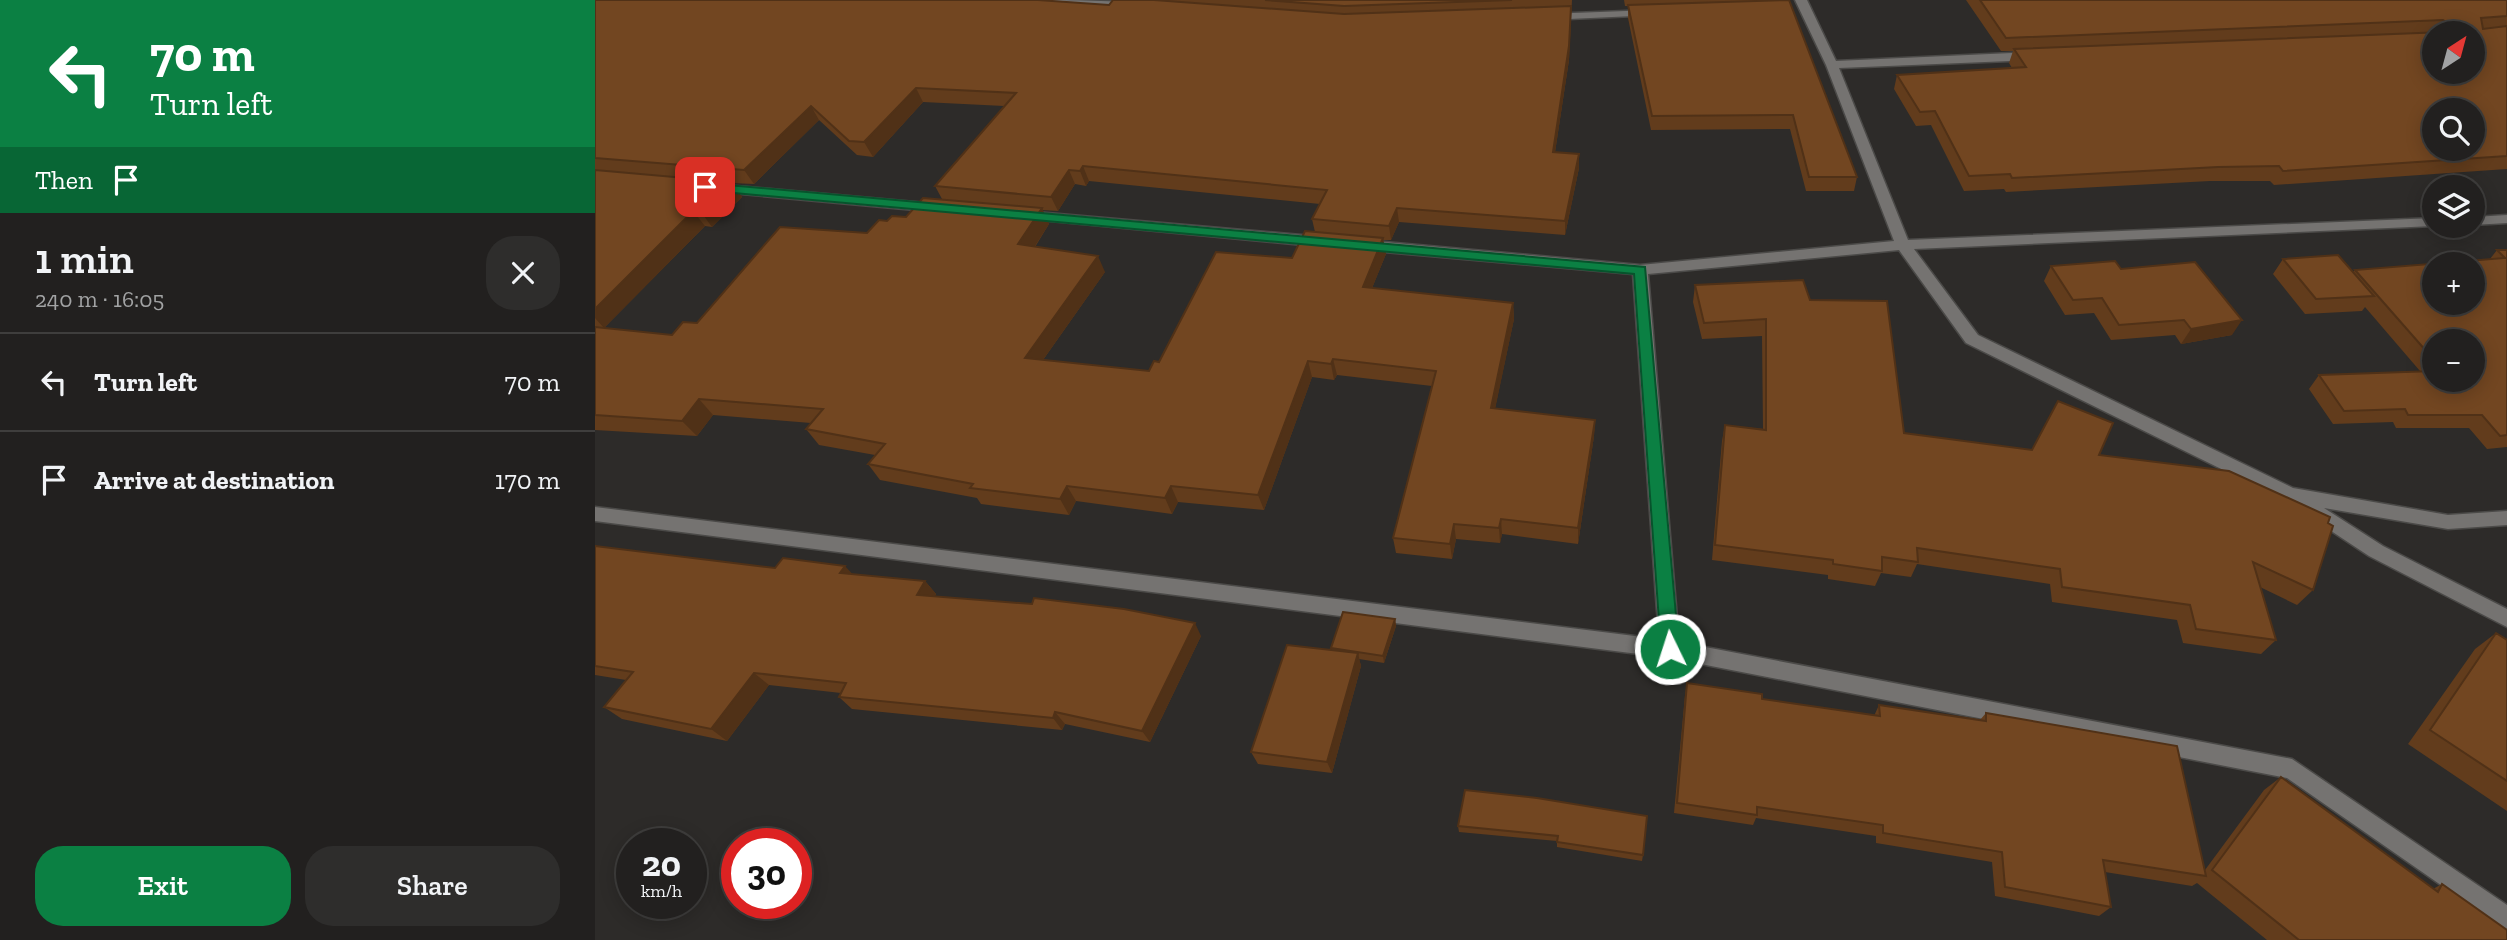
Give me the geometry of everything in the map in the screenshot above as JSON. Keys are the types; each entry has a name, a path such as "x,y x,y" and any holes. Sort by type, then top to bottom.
{"street":[{"path":"1047,0 1149,7"},
{"path":"1799,4 1832,65 1903,245 1972,339 2290,495 2376,551 2507,620"},
{"path":"1541,17 1664,12"},
{"path":"1832,65 2051,55"},
{"path":"692,186 957,209"},
{"path":"1013,214 1640,270 1903,245 2422,223"},
{"path":"2485,220 2507,219"},
{"path":"1640,270 1670,649"},
{"path":"2290,495 2448,522 2507,518"},
{"path":"595,514 1670,649 2292,769 2507,919"}],"building":[{"path":"595,0 1038,0 1109,5 1113,0 1154,0 1344,14 1571,6 1569,46 1553,152 1579,154 1565,221 1397,208 1389,226 1312,219 1327,190 1083,166 1080,171 1069,170 1051,197 935,186 1016,93 916,88 864,142 849,141 811,106 744,170 595,158"},
{"path":"1265,0 1512,0 1344,6"},
{"path":"1789,0 1857,177 1809,177 1793,115 1652,116 1628,5"},
{"path":"1980,0 2507,0 2507,16 2481,18 2482,21 2443,20 2006,38"},
{"path":"2507,26 2507,156 2485,157 2485,98 2422,98 2422,161 2432,161 2283,171 2279,166 2012,178 2010,174 1969,176 1935,111 1920,112 1897,75 2026,67 2014,49 2422,33 2422,84 2485,84 2485,29"},
{"path":"595,170 731,182 701,212 693,211 595,309"},
{"path":"923,198 1042,208 1018,244 1098,256 1025,358 1149,371 1154,361 1159,362 1216,252 1292,258 1305,231 1383,238 1363,287 1513,303 1491,408 1595,420 1578,528 1501,519 1499,528 1454,524 1450,544 1393,538 1436,371 1333,359 1331,364 1308,361 1258,495 1171,486 1165,498 1067,486 1060,499 970,488 973,484 868,464 885,444 806,429 823,409 699,399 682,421 595,415 595,327 672,335 683,322 697,323 780,227 867,233 879,220 887,221 892,216 906,217"},
{"path":"2497,250 2507,250 2507,435 2500,436 2482,415 2408,415 2405,409 2344,411 2319,375 2422,371 2422,392 2485,392 2485,329 2422,329 2422,346 2355,270 2422,265 2422,315 2485,315 2485,260 2505,258"},
{"path":"2338,255 2374,296 2316,299 2283,259"},
{"path":"2115,261 2121,269 2195,262 2242,320 2191,329 2184,320 2119,325 2102,298 2073,300 2051,266"},
{"path":"1803,280 1810,300 1887,301 1904,433 2032,450 2058,401 2113,423 2099,455 2229,471 2330,517 2328,523 2333,526 2313,590 2253,562 2276,640 2196,629 2190,605 2062,587 2060,569 1917,548 1918,562 1882,557 1882,571 1833,564 1833,560 1715,545 1725,425 1766,430 1766,319 1704,323 1695,285"},
{"path":"595,546 775,568 783,558 845,566 840,573 925,581 917,595 1032,604 1034,598 1124,609 1195,623 1142,731 1055,712 1053,718 839,697 846,683 754,673 711,729 604,707 633,672 595,666"},
{"path":"1343,612 1395,619 1383,656 1331,648"},
{"path":"2496,633 2507,640 2507,781 2430,730"},
{"path":"1287,645 1358,653 1327,762 1251,752"},
{"path":"1687,683 1762,694 1762,699 1880,716 1879,705 1986,721 1986,713 2177,746 2206,876 2103,860 2111,907 2005,887 2002,852 1883,833 1883,825 1757,807 1757,815 1677,803"},
{"path":"2281,777 2438,892 2442,884 2507,930 2507,940 2299,940 2212,870"},
{"path":"1465,790 1537,798 1647,816 1643,855 1557,842 1558,836 1458,826"}],"route":[{"path":"705,187 1640,270 1670,649"}]}
